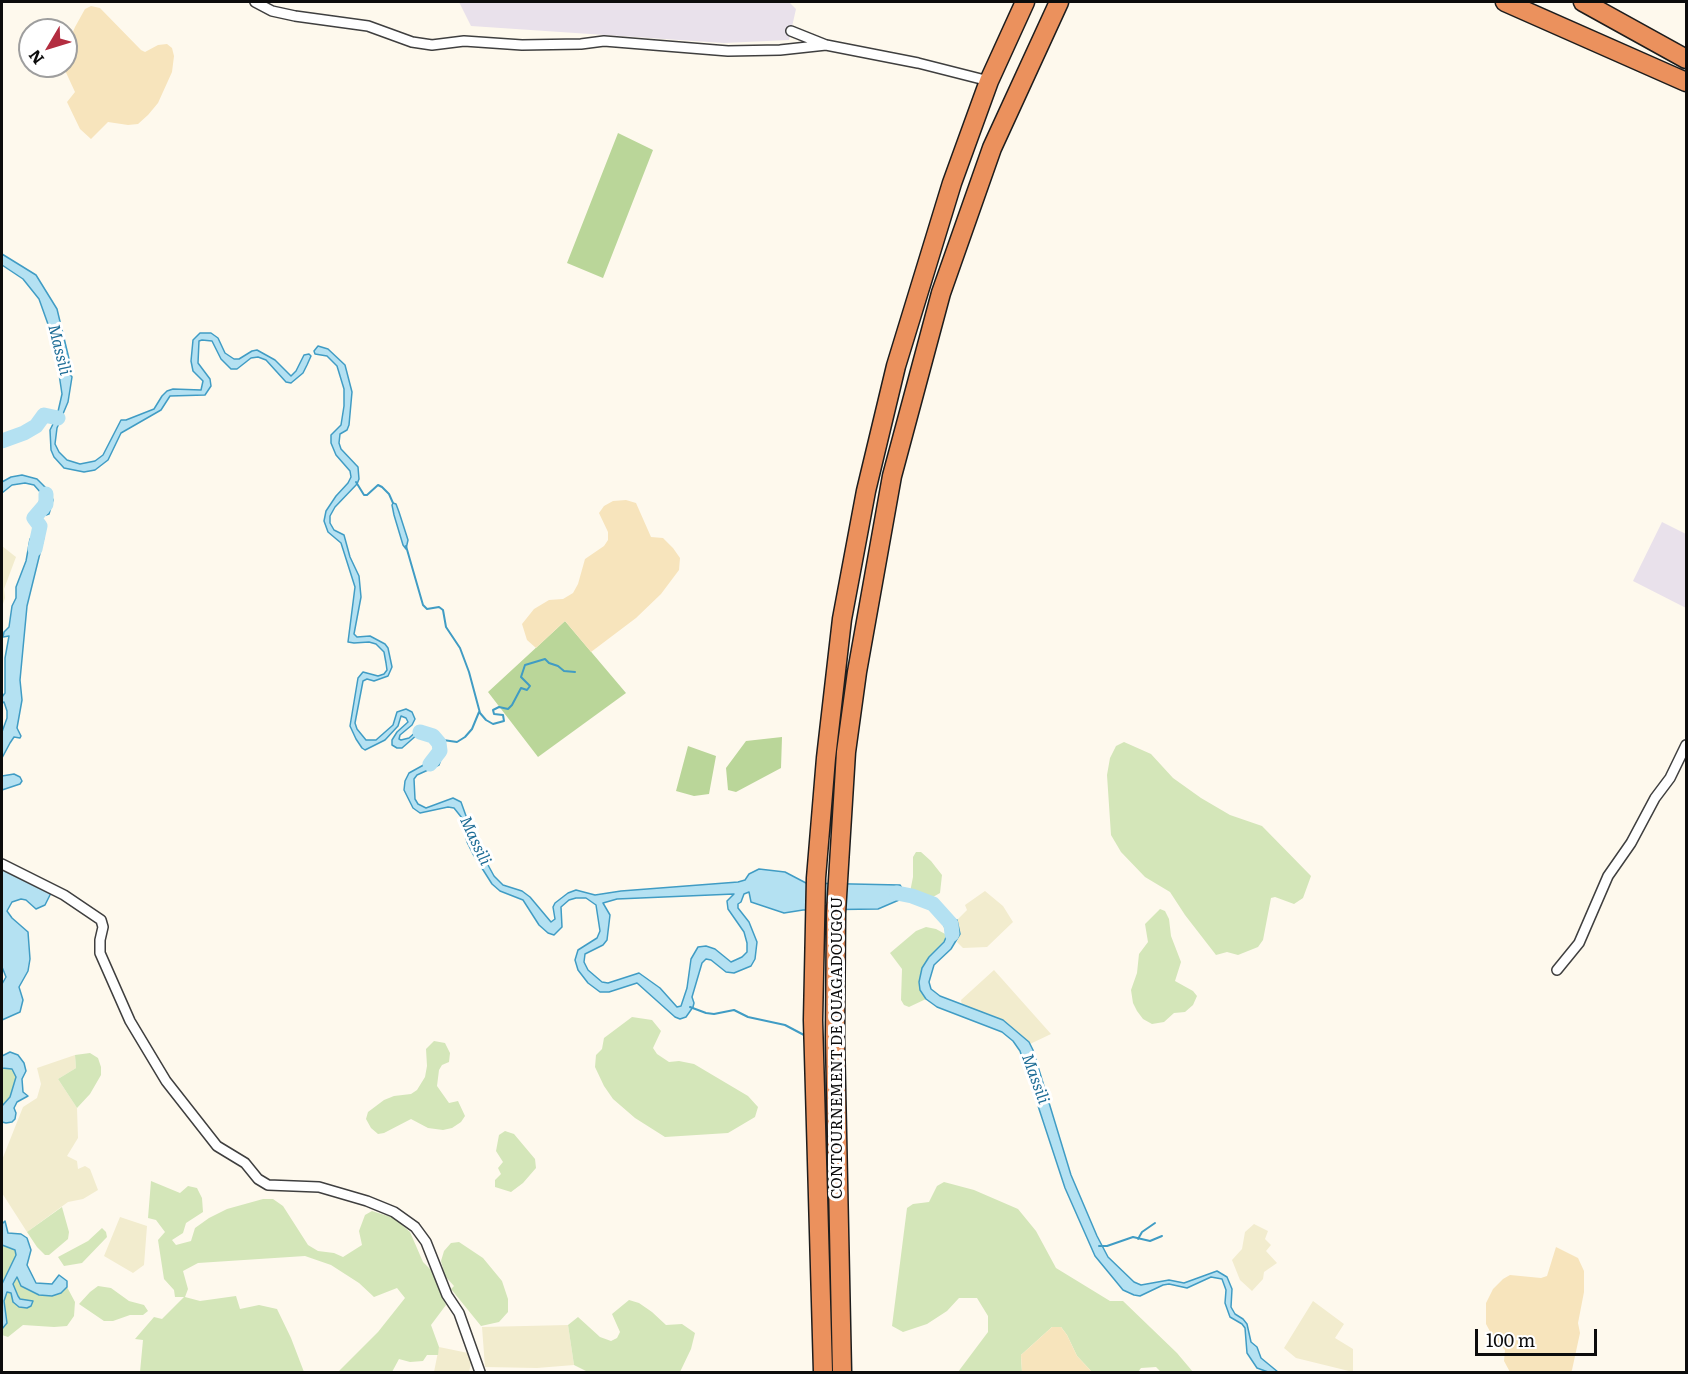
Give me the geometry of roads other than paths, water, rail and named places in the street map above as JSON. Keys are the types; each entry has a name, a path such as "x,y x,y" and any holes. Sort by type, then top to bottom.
{"highway":[{"name":"CONTOURNEMENT DE OUAGADOUGOU","path":"823,1372 813,1020 815,912 826,758 842,619 866,490 896,366 952,183 989,81 1025,2"},
{"name":"CONTOURNEMENT DE OUAGADOUGOU","path":"842,1372 835,1038 836,913 846,752 857,672 892,476 941,293 992,148 1059,2"},
{"path":"1505,2 1686,82"},
{"path":"1583,2 1686,58"}],"street":[{"path":"255,2 272,11 368,26 412,42 432,45 464,41 522,45 581,44 604,41 733,51 780,50 826,45"},
{"path":"791,31 826,45 918,63 989,81"},
{"path":"1557,970 1579,943 1608,876 1636,835 1655,798 1670,778 1686,745"},
{"path":"2,864 64,895 101,920 103,927 100,953 130,1021 166,1081 210,1140 246,1163 258,1179 268,1185 319,1187 367,1201 394,1212 415,1227 426,1242 447,1295 459,1313 480,1372"}],"water":[{"path":"2,254 36,275 57,309 70,363 68,371 72,377 68,402 57,428 55,444 67,460 80,464 95,461 103,455 121,420 154,409 167,391 173,389 201,390 203,381 193,371 191,361 193,340 200,333 211,333 218,338 225,353 234,359 239,359 257,350 275,360 291,376 304,355 311,356 303,373 291,383 286,382 266,360 258,357 251,358 237,369 231,369 221,359 212,341 199,341 198,363 210,379 211,386 205,395 170,396 161,410 121,433 108,460 95,470 84,472 64,468 51,450 50,430 57,416 62,394 54,341 39,299 23,279 2,265"},
{"path":"318,346 328,349 345,365 352,392 349,425 347,430 340,434 339,443 341,449 358,467 359,479 335,507 330,516 330,523 334,530 344,535 350,557 359,576 361,597 354,634 357,637 370,636 385,644 392,667 388,676 374,681 367,679 363,681 355,723 366,740 376,740 393,725 397,712 406,709 412,712 415,719 399,739 409,738 419,729 426,729 434,734 435,741 418,734 402,748 392,745 397,732 408,722 401,716 398,726 385,740 365,750 356,739 350,726 358,678 363,672 378,676 387,670 384,652 376,644 348,642 355,587 341,543 328,532 324,521 326,511 351,477 350,471 336,455 331,443 331,435 341,425 344,389 337,366 327,356 315,354 314,351"},
{"path":"22,475 37,479 50,492 53,500 49,514 46,515 38,510 41,493 34,485 25,483 12,485 2,493 2,482"},
{"path":"393,503 396,504 408,540 406,549 394,515"},
{"path":"38,531 44,537 27,606 20,680 22,700 17,728 21,736 20,738 14,737 2,758 2,732 7,711 4,702 2,703 2,697 5,693 5,658 9,636 3,637 9,627 12,606 16,598 16,587 26,561 30,539"},
{"path":"441,746 444,751 439,765 417,775 414,779 415,799 418,804 426,808 453,798 461,802 475,841 494,876 503,885 522,891 530,897 551,922 555,919 553,907 555,903 576,890 595,895 738,882 745,880 749,874 759,869 785,872 806,883 900,885 903,890 917,895 915,898 906,897 878,909 803,910 784,913 751,902 749,892 744,894 738,908 749,922 757,942 755,959 751,966 734,973 726,972 711,960 706,959 702,963 692,997 693,1007 686,1017 680,1019 637,983 609,992 600,992 588,983 578,970 575,960 578,950 597,938 600,931 596,905 586,898 569,900 561,907 562,927 554,935 548,933 539,925 523,900 500,891 492,884 467,842 462,818 454,808 448,807 420,813 413,808 404,790 405,781 409,773 429,762","holes":["734,894 727,901 728,909 744,932 747,952 731,962 715,949 706,946 698,947 691,959 687,988 681,1006 677,1007 660,988 639,973 608,983 602,982 588,970 584,962 585,954 603,945 607,940 610,915 603,903 617,899"]},
{"path":"14,774 20,777 22,781 20,784 2,790 2,776"},
{"path":"2,866 52,891 45,905 36,909 26,900 21,899 12,902 7,911 28,932 30,959 28,971 19,987 23,1000 20,1012 2,1020 2,984 6,977 2,967"},
{"path":"945,915 957,920 960,934 951,949 934,965 929,982 931,989 940,996 1003,1020 1029,1042 1071,1175 1108,1257 1134,1282 1141,1285 1169,1280 1184,1283 1217,1271 1227,1277 1232,1289 1231,1307 1235,1314 1247,1324 1251,1342 1257,1347 1261,1358 1278,1372 1268,1372 1257,1368 1247,1353 1245,1328 1230,1317 1225,1303 1226,1290 1222,1279 1211,1277 1187,1288 1163,1285 1140,1296 1134,1295 1123,1290 1095,1256 1065,1188 1020,1051 1002,1032 937,1007 926,999 920,990 922,968 944,942 947,935 942,919"},
{"path":"10,1052 18,1055 24,1063 26,1071 22,1079 23,1092 28,1096 17,1102 14,1108 15,1119 6,1123 2,1122 2,1106 10,1097 16,1077 12,1069 2,1068 2,1056"},
{"path":"2,1221 3,1223 5,1221 8,1233 21,1234 27,1238 31,1250 27,1265 36,1283 52,1284 59,1275 67,1281 67,1287 61,1293 52,1296 39,1295 21,1286 17,1277 13,1284 20,1299 33,1301 27,1308 19,1307 13,1302 11,1293 7,1292 4,1301 7,1323 2,1329 2,1284 16,1255 15,1250 2,1245"}],"waterway":[{"path":"2,441 36,426 44,415 58,418"},
{"path":"356,482 364,495 378,485 382,487 389,494 393,503"},
{"path":"35,549 40,526 34,518 46,504 46,494"},
{"path":"406,546 423,605 427,609 439,607 443,610 446,627 460,648 480,713 486,720 493,724 504,721 503,715 494,714 493,710 499,707 508,709 521,688 527,690 530,686 521,677 525,665 545,659 564,671 575,672"},
{"path":"439,743 443,740 457,742 465,737 472,729 479,712"},
{"name":"Massili","path":"420,732 433,736 439,743 440,751 430,764"},
{"name":"Massili","path":"897,893 933,904 951,924 952,934"},
{"path":"690,1007 714,1014 734,1010 748,1017 785,1025 804,1035"},
{"path":"1138,1239 1142,1232 1155,1223"},
{"path":"1099,1246 1107,1246 1133,1237 1150,1241 1162,1236"}]}
